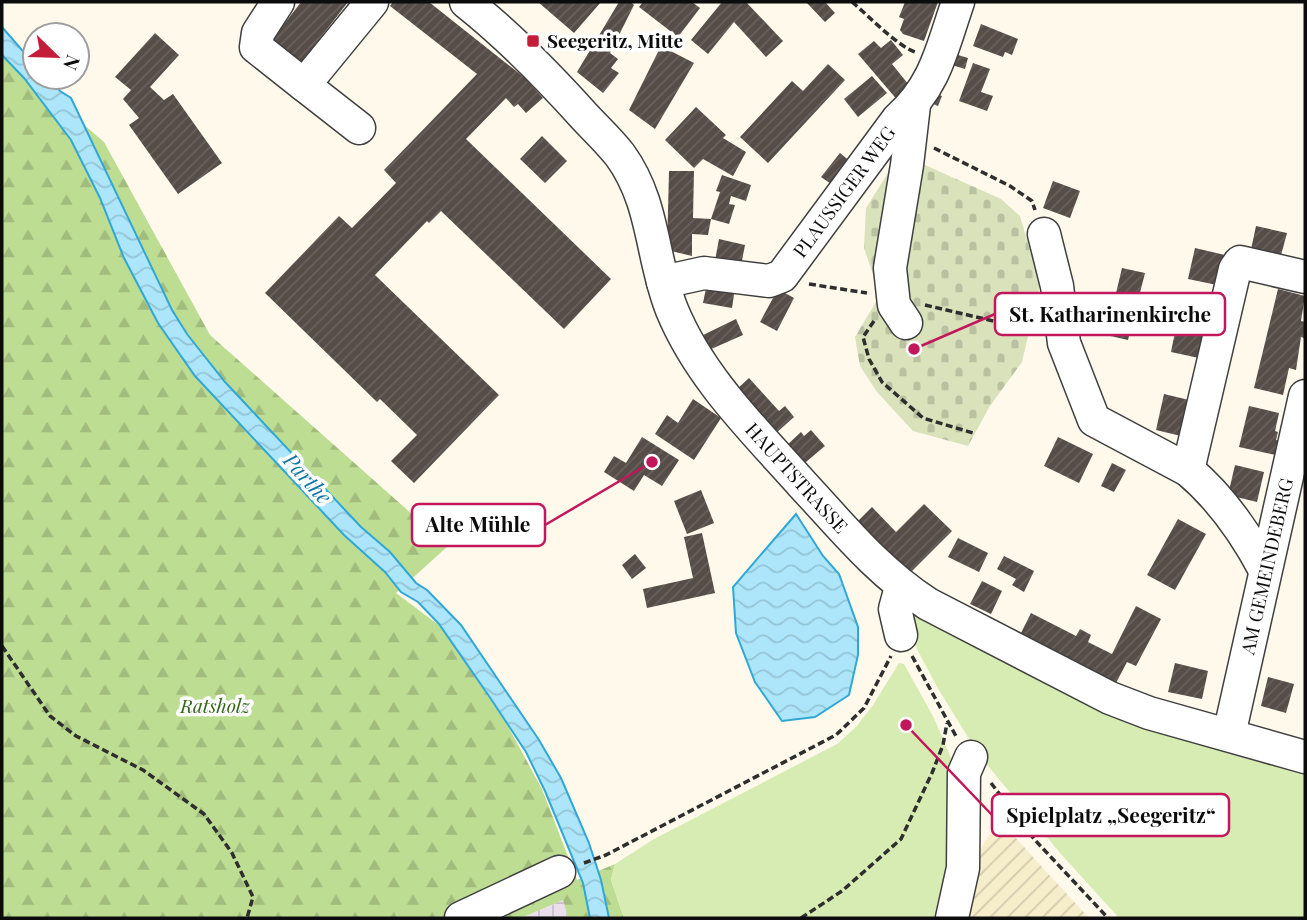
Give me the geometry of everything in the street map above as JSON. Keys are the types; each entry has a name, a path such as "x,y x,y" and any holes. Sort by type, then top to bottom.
{"street":[{"path":"278,2 258,33 256,47 359,128"},
{"path":"304,85 372,2"},
{"name":"HAUPTSTRASSE","path":"466,2 501,29 620,156 643,197 663,282 673,310 704,368 725,398 874,563 901,587 928,604 1111,698 1149,713 1305,757"},
{"name":"PLAUSSIGER WEG","path":"663,282 704,273 769,281 782,276 898,119 914,105 930,82 958,2"},
{"path":"889,307 890,268 914,105"},
{"path":"1044,234 1057,286 1064,343 1094,420 1188,470 1200,480 1250,541 1265,570"},
{"path":"1188,470 1235,269 1240,262 1305,278"},
{"name":"AM GEMEINDEBERG","path":"1229,735 1305,396"},
{"path":"901,587 895,609 901,635"},
{"path":"952,918 963,868 964,774 971,757"},
{"path":"461,918 559,872"}],"path":[{"path":"852,2 905,48 938,60"},
{"path":"909,147 929,145 1010,186 1032,201 1044,234"},
{"path":"808,284 889,307 912,302 1030,328 1064,343"},
{"path":"889,307 871,324 863,337 869,359 882,382 923,418 973,433"},
{"path":"901,635 947,723 971,757 1034,839 1108,918"},
{"path":"606,855 836,736 864,708 901,635"},
{"path":"2,646 50,716 76,736 143,770 204,814 232,853 253,897 247,918"},
{"path":"2,656 9,656"},
{"path":"801,918 842,891 901,839 932,773 943,744 947,723"}],"shaded area":[{"path":"1000,820 1089,918 960,918 971,870 982,846"},
{"path":"563,900 568,918 521,918"}],"green space":[{"name":"Ratsholz","path":"2,54 21,70 21,91 45,91 104,142 210,335 448,546 396,593 440,626 504,719 542,789 577,880 615,864 611,880 624,918 568,918 563,900 521,918 2,918"},
{"path":"893,165 925,165 1001,199 1020,216 1040,285 1022,362 990,406 968,446 913,431 877,392 860,366 855,337 880,295 864,248 866,208"},
{"path":"916,612 1305,769 1305,918 1119,918 1060,853 979,755 937,687 909,634 911,614"},
{"path":"899,663 904,664 934,718 951,758 952,802 943,918 624,918 611,880 615,864 654,839 837,744 856,727 873,705"}],"water":[{"path":"2,27 21,49 21,75 2,55"},
{"name":"Parthe","path":"34,91 60,91 71,98 172,310 187,334 225,382 361,527 390,552 416,583 427,590 461,625 539,740 561,778 589,843 609,918 590,918 583,883 526,752 439,624 418,602 401,592 385,572 344,535 195,376 158,323 124,258 100,198 71,140"},
{"path":"796,514 823,556 839,574 858,627 858,655 849,695 815,717 782,721 755,682 736,633 733,587"}],"building":[{"path":"301,2 348,2 297,68 268,45"},
{"path":"393,2 429,2 525,78 543,98 526,113 518,104 514,107 506,98 466,139 611,279 564,329 441,211 429,223 427,221 375,275 499,395 414,483 391,461 417,435 380,399 377,402 265,293 339,216 352,228 396,183 384,170 477,74 390,6"},
{"path":"538,2 601,2 574,33"},
{"path":"619,2 631,2 634,5 610,53 618,59 611,68 619,73 603,93 577,72"},
{"path":"643,2 692,2 700,8 678,37 639,7"},
{"path":"722,2 746,2 783,41 766,57 734,22 708,54 691,40"},
{"path":"806,2 825,2 835,13 825,22"},
{"path":"905,2 938,2 924,41 903,34 900,30 904,19 899,17"},
{"path":"981,24 1018,39 1012,55 1005,52 1003,57 973,46"},
{"path":"155,33 179,55 150,87 164,100 173,94 222,163 178,194 129,125 139,118 123,99 131,90 115,77"},
{"path":"891,40 903,55 892,64 913,90 899,102 858,54 874,41 881,48"},
{"path":"661,46 694,63 655,129 629,110"},
{"path":"945,51 968,58 965,69 942,62"},
{"path":"973,63 990,69 981,92 993,96 987,111 959,101"},
{"path":"828,64 845,80 768,163 740,137 792,81 803,91"},
{"path":"872,76 887,93 858,117 844,99"},
{"path":"932,92 942,96 938,106 928,102"},
{"path":"696,107 726,135 723,138 746,152 733,176 703,159 694,168 665,140"},
{"path":"542,136 567,161 545,183 520,159"},
{"path":"840,153 852,163 834,186 821,177"},
{"path":"669,171 694,171 693,218 711,219 708,235 692,234 692,256 667,250"},
{"path":"722,175 751,185 746,201 731,196 729,204 735,205 729,224 711,219 720,192 716,191"},
{"path":"1053,181 1080,191 1070,218 1043,208"},
{"path":"1256,226 1287,233 1280,259 1249,259"},
{"path":"719,239 745,245 740,271 714,266"},
{"path":"1195,248 1225,255 1217,285 1188,279"},
{"path":"1122,268 1145,273 1128,340 1106,335"},
{"path":"707,283 735,288 732,308 703,303"},
{"path":"778,289 794,298 777,331 760,322"},
{"path":"1278,289 1305,296 1301,321 1305,322 1304,338 1301,337 1296,370 1289,368 1283,395 1254,388"},
{"path":"1178,317 1206,323 1199,358 1171,352"},
{"path":"736,319 743,335 709,350 701,336"},
{"path":"749,378 779,411 785,406 794,417 775,434 736,390"},
{"path":"1164,394 1189,400 1181,436 1156,430"},
{"path":"693,399 721,418 694,460 655,434 667,415 678,423"},
{"path":"1249,406 1279,413 1275,431 1278,432 1276,440 1280,441 1276,455 1239,447"},
{"path":"811,430 825,446 800,467 785,447 801,432 804,436"},
{"path":"642,437 679,460 662,486 644,475 634,491 604,472 614,456 626,463"},
{"path":"1058,437 1093,454 1079,483 1044,466"},
{"path":"1112,463 1126,470 1114,492 1101,486"},
{"path":"1235,465 1264,472 1257,502 1228,495"},
{"path":"701,490 714,523 687,534 674,501"},
{"path":"924,504 952,531 907,576 856,523 872,507 896,532"},
{"path":"1178,519 1206,534 1175,590 1147,575"},
{"path":"702,533 715,593 647,608 643,589 693,578 684,537"},
{"path":"958,538 988,553 979,572 948,557"},
{"path":"635,554 646,568 632,579 622,565"},
{"path":"1004,556 1034,571 1024,592 1012,585 1016,579 997,569"},
{"path":"982,581 1002,591 991,614 970,604"},
{"path":"1136,606 1161,619 1136,666 1127,662 1115,685 1020,635 1031,613 1076,636 1080,629 1091,635 1088,642 1112,654"},
{"path":"1175,663 1208,671 1202,699 1168,692"},
{"path":"1268,677 1294,684 1286,713 1261,706"}],"place":[{"name":"Seegeritz, Mitte","path":"533,41"},
{"name":"St. Katharinenkirche","path":"914,349"},
{"name":"Alte Mühle","path":"652,462"},
{"name":"Spielplatz „Seegeritz“","path":"906,725"}]}
